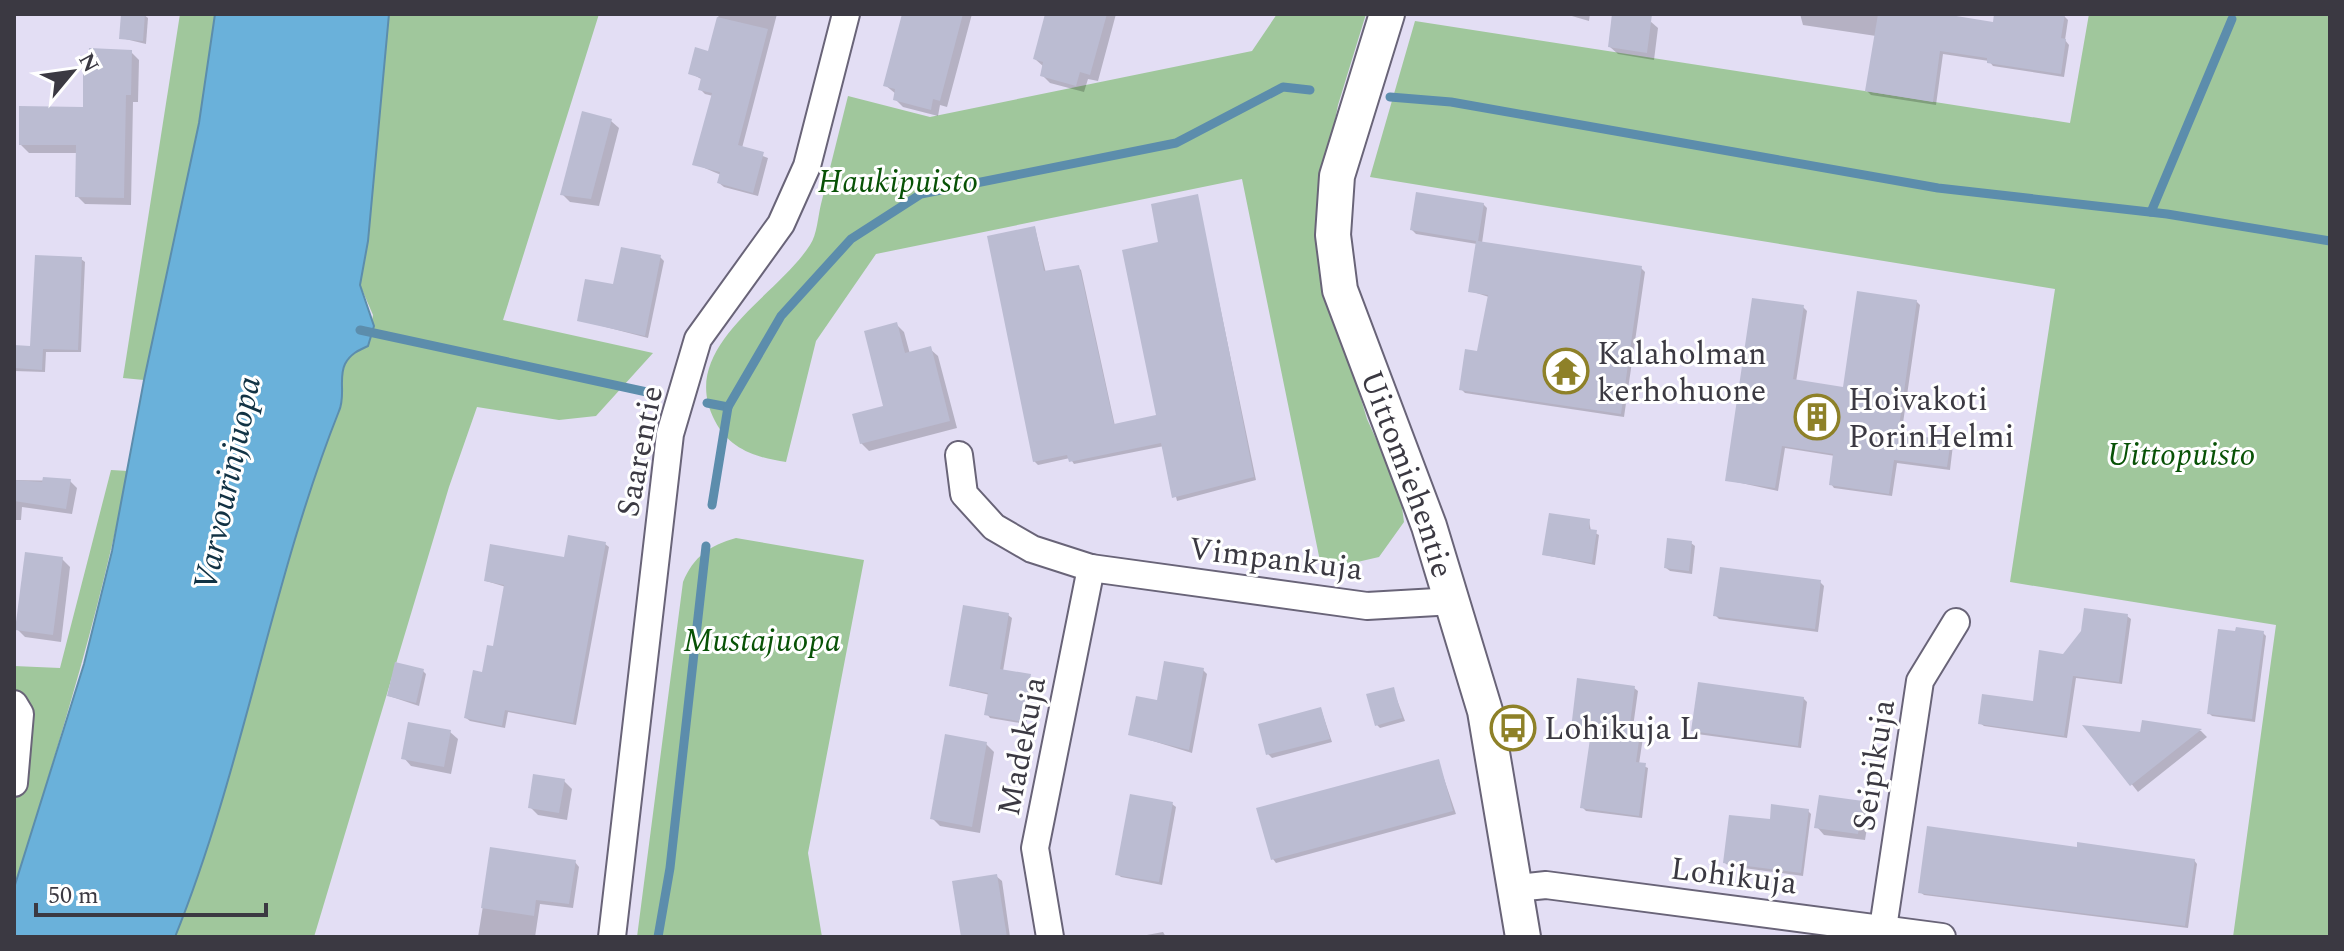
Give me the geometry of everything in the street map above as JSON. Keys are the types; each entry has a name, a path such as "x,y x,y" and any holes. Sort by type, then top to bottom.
{"street":[{"name":"Saarentie","path":"612,937 670,434 698,339 781,224 807,166 846,14"},
{"name":"Uittomiehentie","path":"1387,14 1337,176 1333,235 1340,290 1454,601 1485,711 1523,937"},
{"name":"Vimpankuja","path":"959,455 964,494 994,527 1032,549 1091,568 1367,606 1454,601"},
{"name":"Madekuja","path":"1050,937 1035,848 1091,568"},
{"name":"Seipikuja","path":"1883,928 1920,681 1956,622"},
{"path":"14,704 20,714 14,783"},
{"name":"Lohikuja","path":"1517,888 1546,885 1942,937"}],"green space":[{"path":"180,14 215,14 199,123 144,380 123,378"},
{"path":"389,14 599,14 503,320 653,353 596,416 559,420 477,407 449,487 314,937 175,937 220,807 294,541 341,405 343,369 352,355 368,346 373,315 360,285 368,241"},
{"name":"Haukipuisto","path":"1277,14 1366,14 1338,105 1320,197 1327,285 1367,419 1400,492 1404,522 1379,557 1353,563 1320,561 1242,179 876,254 816,341 786,462 745,450 721,431 706,394 709,370 719,347 735,325 795,265 812,241 848,96 930,117 1252,51"},
{"name":"Uittopuisto","path":"2089,14 2330,14 2330,937 2233,937 2276,625 2010,582 2055,289 1370,177 1415,21 2070,123"},
{"path":"111,470 128,471 117,524 77,681 14,888 14,666 60,668"},
{"name":"Mustajuopa","path":"736,538 864,560 808,853 822,937 637,937 683,582 692,565 704,553"}],"water":[{"name":"Varvourinjuopa","path":"215,14 389,14 368,241 360,285 374,326 368,346 352,355 343,369 341,405 294,541 220,807 175,937 14,937 14,888 84,664 112,551 144,380 199,123"}],"building":[{"path":"121,14 145,14 143,41 119,39"},
{"path":"902,14 963,14 940,101 933,99 931,110 893,100 895,89 883,86"},
{"path":"1045,14 1107,14 1090,75 1080,72 1076,86 1040,76 1043,62 1033,59"},
{"path":"1612,14 1652,14 1647,53 1608,47"},
{"path":"1878,14 1944,14 1993,22 1994,14 2065,14 2061,38 2066,39 2061,74 1987,63 1987,58 1940,51 1933,102 1865,91"},
{"path":"717,17 768,29 738,145 764,152 753,193 717,183 720,172 692,165 712,93 698,90 701,78 688,74 695,47 708,51"},
{"path":"89,48 132,50 131,95 126,95 124,198 75,197 76,145 19,145 19,106 83,107 83,74 88,74"},
{"path":"582,111 612,119 591,199 560,195"},
{"path":"1416,192 1484,203 1478,241 1642,266 1621,414 1459,390 1465,349 1477,351 1488,295 1468,292 1476,241 1410,230"},
{"path":"1198,194 1254,477 1172,498 1161,443 1069,462 1067,455 1033,462 987,236 1035,226 1044,271 1079,265 1114,424 1156,415 1122,250 1158,242 1151,204"},
{"path":"621,247 661,255 645,336 577,321 585,279 613,284"},
{"path":"35,255 82,257 78,350 43,349 42,370 14,368 14,345 30,346"},
{"name":"Hoivakoti PorinHelmi","path":"1857,291 1917,300 1898,434 1951,440 1947,467 1894,460 1889,494 1829,485 1833,454 1782,446 1775,488 1725,481 1752,298 1804,305 1793,379 1843,387"},
{"path":"897,322 905,353 931,346 950,421 860,444 852,414 883,406 864,331"},
{"path":"43,477 71,479 66,509 14,501 14,480 42,482"},
{"path":"1549,513 1590,519 1589,529 1597,530 1592,563 1542,555"},
{"path":"568,535 606,542 573,723 505,710 502,726 464,718 473,670 482,672 487,645 493,646 504,585 484,581 490,544 564,557"},
{"path":"1667,538 1692,541 1689,571 1664,568"},
{"path":"25,552 63,557 53,635 15,630"},
{"path":"1720,567 1821,580 1815,629 1713,616"},
{"path":"963,605 1009,613 1000,669 1031,674 1023,722 984,715 988,693 949,686"},
{"path":"2084,608 2128,614 2119,682 2073,676 2064,736 1978,724 1982,694 2033,701 2039,650 2063,654 2081,631"},
{"path":"2236,627 2264,631 2252,719 2207,714 2218,629 2235,631"},
{"path":"1164,661 1204,668 1189,750 1128,735 1136,696 1157,700"},
{"path":"395,662 424,669 416,703 387,696"},
{"path":"1577,678 1635,686 1630,724 1641,726 1636,762 1646,763 1639,816 1580,808 1591,732 1571,729"},
{"path":"1698,682 1804,697 1798,746 1691,731"},
{"path":"1394,687 1402,718 1375,726 1366,694"},
{"path":"1321,707 1330,739 1266,755 1258,724"},
{"path":"2142,720 2202,729 2130,786 2082,725 2140,732"},
{"path":"408,722 451,730 444,767 401,759"},
{"path":"945,734 987,742 972,827 930,819"},
{"path":"1439,759 1453,811 1271,860 1256,808"},
{"path":"533,774 565,779 559,813 528,808"},
{"path":"1130,794 1173,802 1159,882 1115,875"},
{"path":"1819,795 1863,801 1858,834 1814,828"},
{"path":"1771,804 1809,809 1801,873 1723,863 1729,815 1770,819"},
{"path":"1927,826 2077,847 2077,842 2195,859 2185,926 1918,893"},
{"path":"490,847 576,860 569,904 536,900 534,916 481,908"},
{"path":"997,874 1007,937 961,937 952,881"}],"waterway":[{"path":"2151,212 2232,19"},
{"path":"707,403 728,407 781,316 851,239 921,194 1176,143 1283,87 1310,90"},
{"path":"1390,97 1451,102 1938,188 2167,214 2330,241"},
{"path":"360,330 656,394"},
{"path":"712,505 728,407"},
{"name":"Mustajuopa","path":"658,937 670,868 706,546"}],"place":[{"name":"Kalaholman kerhohuone","path":"1566,371"},
{"name":"Hoivakoti PorinHelmi","path":"1817,417"},
{"name":"Lohikuja L","path":"1513,728"}]}
